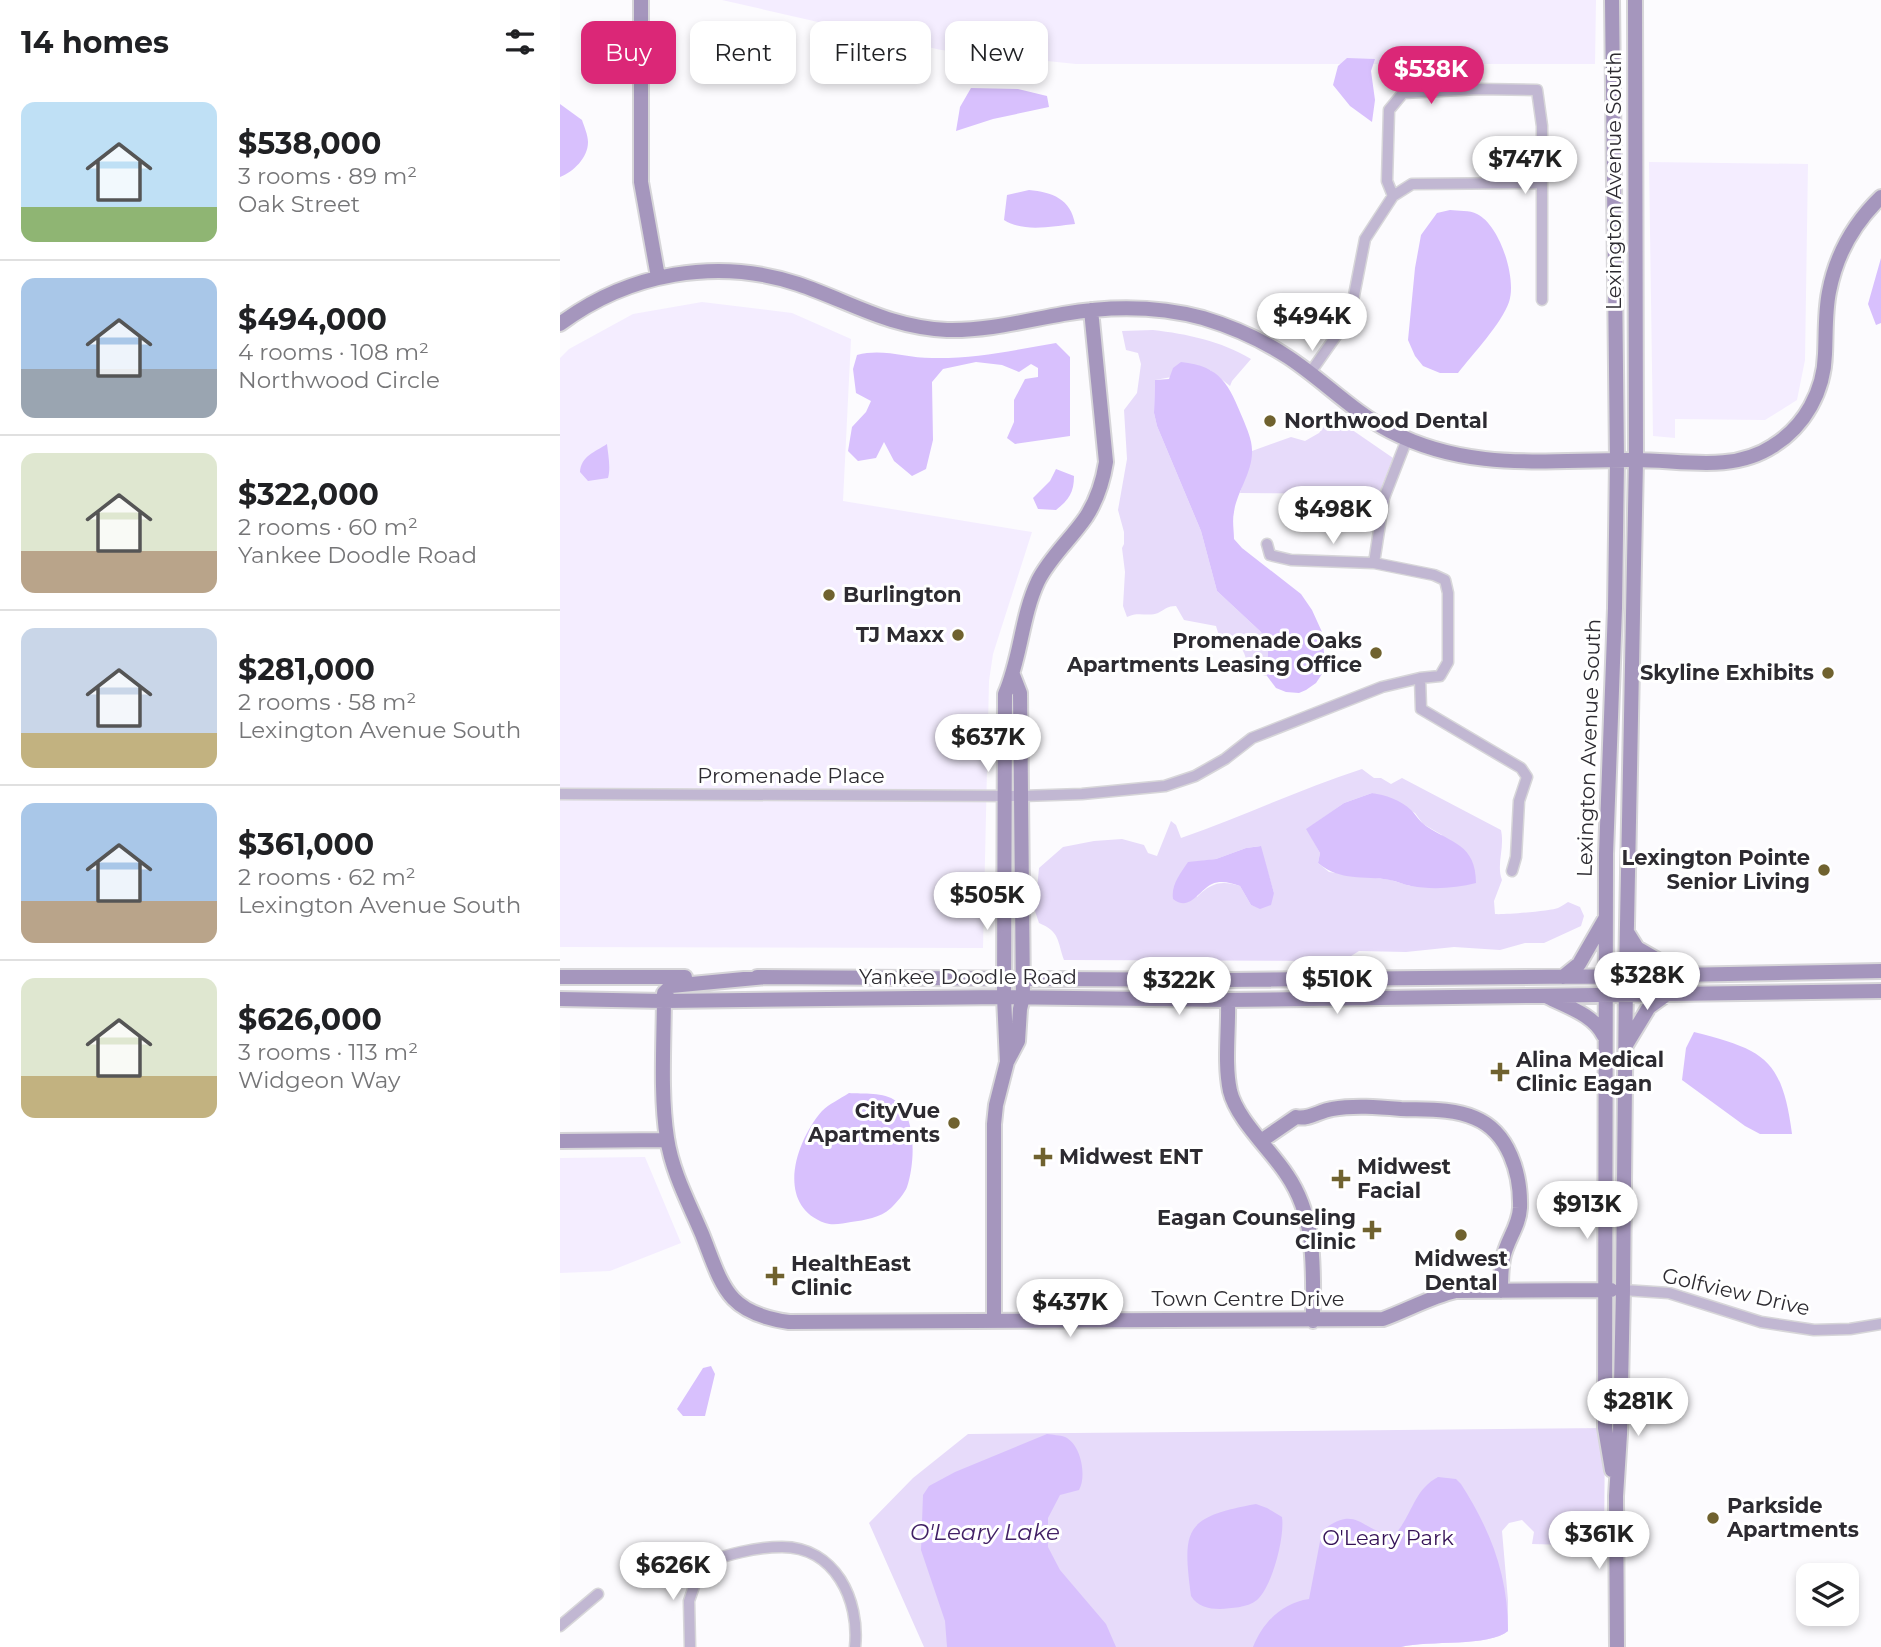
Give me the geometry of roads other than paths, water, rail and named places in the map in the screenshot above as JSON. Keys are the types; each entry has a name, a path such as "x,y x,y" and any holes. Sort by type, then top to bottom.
{"street":[{"path":"641,0 641,182 658,277"},
{"name":"Lexington Avenue South","path":"1612,0 1617,460 1605,918 1605,1428 1616,1496"},
{"name":"Lexington Avenue South","path":"1617,1647 1616,1496 1623,1290 1626,931 1636,460 1635,0"},
{"path":"1394,196 1387,181 1389,110 1403,93 1478,89 1537,90 1542,126 1542,300"},
{"path":"1310,373 1350,316 1368,233 1394,196 1412,184 1541,183"},
{"path":"560,324 594,302 623,288 658,277 697,271 748,272 796,284 892,321 948,330 988,328 1091,310 1142,308 1204,319 1262,341 1387,430 1427,447 1478,460 1636,460 1722,464 1755,456 1774,446 1797,426 1812,405 1823,374 1827,305 1837,263 1858,223 1881,197"},
{"path":"1007,1062 1004,997 1005,694 1013,675 1023,628 1039,580 1092,508 1104,474 1106,462 1091,310"},
{"path":"1267,544 1270,555 1291,560 1374,563 1384,498 1407,439"},
{"name":"Promenade Place","path":"560,794 1022,796 1082,794 1165,786 1195,776 1225,759 1252,738 1382,687 1440,676 1448,662 1448,593 1445,580 1434,575 1374,563"},
{"path":"994,1321 994,1124 1007,1062 1018,1041 1023,997 1020,693 1013,675"},
{"path":"1420,678 1421,709 1521,768 1527,777 1518,801 1516,857 1511,871"},
{"path":"1563,977 1579,964 1605,918"},
{"path":"1626,931 1637,948 1683,975"},
{"name":"Yankee Doodle Road","path":"560,977 1242,980 1881,971"},
{"path":"664,1001 664,993 671,986 765,977"},
{"name":"Yankee Doodle Road","path":"560,999 664,1001 1023,997 1228,1000 1881,991"},
{"path":"1625,1046 1649,1007 1667,994"},
{"path":"1546,996 1592,1020 1600,1026 1605,1036"},
{"path":"1228,1000 1230,1090 1241,1114 1289,1177 1305,1210 1313,1247 1313,1321"},
{"name":"Town Centre Drive","path":"664,1001 667,1140 677,1176 722,1283 741,1308 768,1319 789,1322 1383,1319 1432,1297 1456,1291 1623,1290"},
{"path":"1264,1144 1296,1117 1303,1119 1330,1109 1452,1111 1477,1118 1496,1133 1512,1156 1518,1184 1520,1209 1517,1225 1503,1257 1500,1291"},
{"path":"560,1141 667,1140"},
{"name":"Golfview Drive","path":"1623,1290 1669,1293 1761,1322 1814,1330 1850,1329 1881,1324"},
{"path":"702,1563 739,1551 783,1547 807,1551 825,1560 840,1576 849,1593 855,1620 855,1647"},
{"path":"689,1550 702,1563"},
{"path":"690,1647 689,1601 702,1563"},
{"path":"560,1626 598,1594"}],"water":[{"path":"1347,58 1375,59 1371,71 1375,100 1372,122 1350,106 1333,85 1338,66"},
{"path":"971,88 1018,89 1047,96 1049,107 993,119 956,131 960,107"},
{"path":"560,104 582,120 588,142 579,164 560,177"},
{"path":"1029,190 1059,198 1069,208 1075,224 1029,228 1004,220 1007,195"},
{"path":"1450,210 1474,213 1493,229 1505,254 1511,292 1500,319 1458,373 1440,373 1423,366 1408,340 1421,235 1437,213"},
{"path":"1881,258 1881,323 1876,325 1868,304"},
{"path":"1056,343 1070,357 1070,436 1015,444 1007,438 1014,422 1014,400 1025,379 1038,377 1038,368 1031,364 1019,372 1002,365 976,362 943,369 932,382 933,440 926,469 912,476 894,461 884,442 876,458 858,461 848,451 852,427 866,412 871,401 856,393 853,369 857,355 885,353 948,358 994,354"},
{"path":"1181,362 1206,368 1222,379 1233,396 1250,438 1252,458 1236,504 1233,519 1234,539 1301,594 1322,632 1324,671 1316,683 1299,693 1276,688 1267,676 1268,647 1261,632 1217,591 1201,531 1157,426 1154,413 1155,380 1169,379 1173,368"},
{"path":"607,444 608,478 588,481 580,472 583,462"},
{"path":"1056,469 1074,476 1072,491 1056,510 1038,509 1033,498 1050,481"},
{"path":"1372,793 1403,803 1426,826 1467,852 1475,870 1476,883 1444,888 1419,887 1390,880 1335,873 1318,863 1320,853 1306,829 1344,803"},
{"path":"1261,846 1274,893 1271,905 1260,909 1251,905 1240,886 1222,882 1207,887 1189,902 1173,899 1175,884 1188,862 1216,859 1246,848"},
{"path":"1694,1032 1737,1045 1766,1061 1782,1089 1792,1134 1760,1134 1682,1080 1686,1048"},
{"path":"849,1093 886,1096 896,1101 903,1109 911,1129 912,1166 906,1189 887,1211 867,1219 828,1224 809,1214 800,1202 795,1188 795,1172 798,1155 812,1124 825,1108"},
{"path":"711,1366 715,1374 705,1416 683,1416 677,1409 703,1368"},
{"name":"O'Leary Lake","path":"1047,1434 1063,1436 1071,1441 1079,1453 1082,1469 1079,1490 1060,1495 1048,1518 1048,1547 1060,1570 1106,1624 1116,1647 947,1647 945,1621 921,1550 923,1495 929,1486 955,1472"},
{"path":"1438,1477 1456,1479 1461,1484 1489,1536 1505,1591 1508,1631 1487,1639 1401,1647 1253,1647 1268,1622 1282,1609 1309,1599 1322,1531 1344,1519 1352,1519 1394,1535 1423,1489"},
{"path":"1256,1504 1282,1517 1279,1549 1263,1594 1253,1603 1234,1608 1216,1609 1200,1605 1191,1596 1188,1573 1189,1540 1194,1529 1215,1514"}],"place":[{"name":"Northwood Dental","path":"1270,421"},
{"name":"Burlington","path":"829,595"},
{"name":"TJ Maxx","path":"958,635"},
{"name":"Promenade Oaks Apartments Leasing Office","path":"1376,653"},
{"name":"Skyline Exhibits","path":"1828,673"},
{"name":"Lexington Pointe Senior Living","path":"1824,870"},
{"name":"Alina Medical Clinic Eagan","path":"1500,1072"},
{"name":"CityVue Apartments","path":"954,1123"},
{"name":"Midwest ENT","path":"1043,1157"},
{"name":"Midwest Facial","path":"1341,1179"},
{"name":"Eagan Counseling Clinic","path":"1372,1230"},
{"name":"Midwest Dental","path":"1461,1235"},
{"name":"HealthEast Clinic","path":"775,1276"},
{"name":"Parkside Apartments","path":"1713,1518"}],"park label":[{"name":"O'Leary Park","path":"1388,1538"}]}
